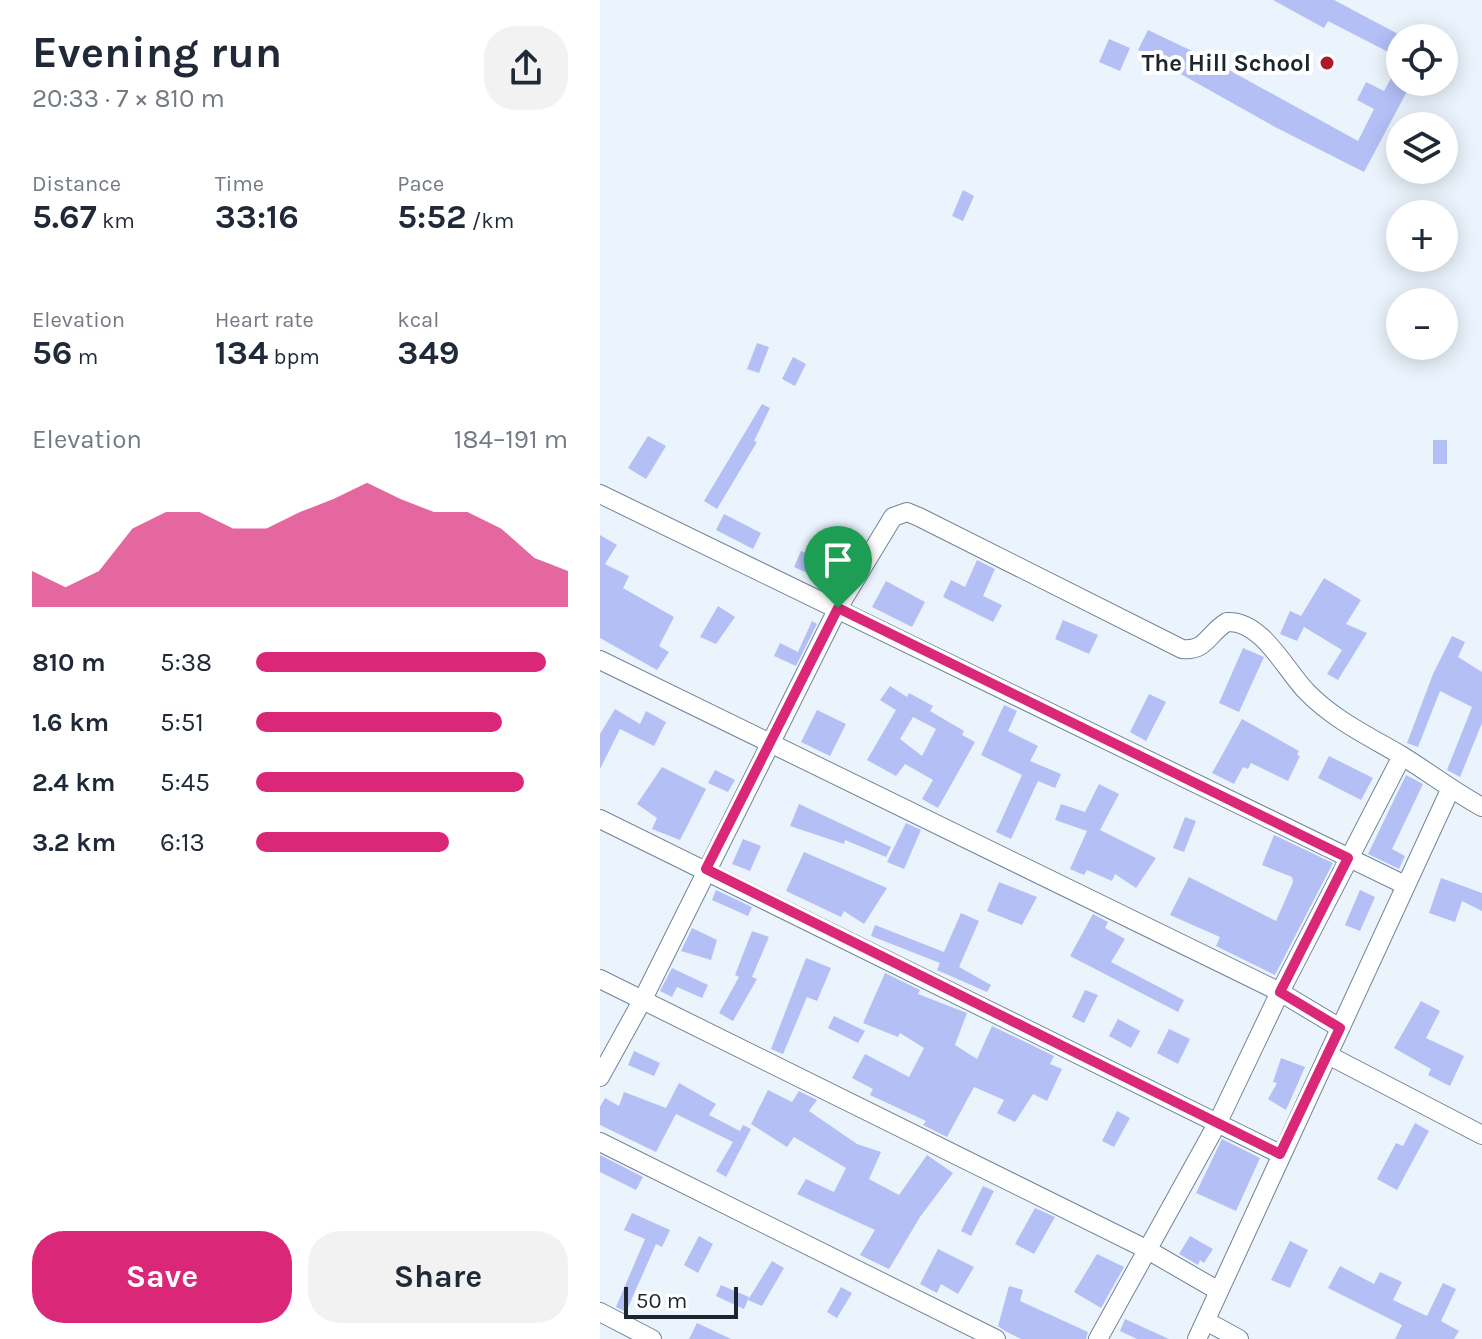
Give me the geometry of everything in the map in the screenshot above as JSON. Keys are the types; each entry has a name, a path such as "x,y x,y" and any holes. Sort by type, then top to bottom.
{"street":[{"path":"600,494 1405,885"},
{"path":"600,1077 643,999 838,608 886,526 899,513 907,512 1182,649 1195,651 1205,645 1215,629 1227,622 1242,625 1276,652 1293,678 1313,699 1362,734 1482,807"},
{"path":"600,660 1280,992 1340,1028"},
{"path":"1098,1339 1217,1124 1280,992 1402,756"},
{"path":"1197,1339 1450,790"},
{"path":"600,819 1280,1154"},
{"path":"600,979 1146,1249 1217,1290"},
{"path":"1328,1055 1482,1135"},
{"path":"600,1142 996,1339"},
{"path":"600,1312 643,1337"},
{"path":"1206,1321 1239,1339"}],"building":[{"path":"1273,0 1334,0 1386,28 1386,51 1328,21 1324,28"},
{"path":"1148,30 1209,59 1358,141 1374,109 1357,100 1366,82 1384,91 1386,87 1386,96 1405,96 1396,112 1386,112 1386,131 1364,172 1275,127 1138,50"},
{"path":"1109,39 1130,48 1120,71 1099,62"},
{"path":"963,190 974,196 963,221 952,216"},
{"path":"757,343 769,347 759,373 747,369"},
{"path":"793,357 806,364 795,386 782,379"},
{"path":"762,404 770,408 754,441 757,442 717,509 704,501"},
{"path":"648,436 666,446 646,479 628,468"},
{"path":"1433,440 1447,440 1447,464 1433,464"},
{"path":"724,514 761,533 753,549 716,530"},
{"path":"600,535 617,545 605,564 629,576 623,588 674,617 659,646 669,652 657,670 600,638"},
{"path":"801,551 845,570 837,586 794,567"},
{"path":"977,560 995,569 983,596 1002,605 993,622 943,597 951,580 965,587"},
{"path":"1324,578 1361,600 1346,624 1367,633 1338,680 1327,674 1342,650 1304,627 1297,641 1280,634 1290,611 1301,616"},
{"path":"886,581 925,602 912,627 872,607"},
{"path":"718,606 735,617 716,644 700,637"},
{"path":"1063,620 1098,635 1089,654 1055,639"},
{"path":"812,621 817,624 796,666 774,656 780,643 798,652"},
{"path":"1452,636 1465,642 1458,657 1482,672 1482,723 1460,777 1447,770 1472,707 1440,691 1418,747 1407,743 1433,674"},
{"path":"1243,648 1264,657 1239,712 1219,703"},
{"path":"890,686 907,697 909,693 933,706 930,711 964,731 962,735 975,742 938,808 922,799 933,780 905,764 896,776 867,760 896,710 880,700","holes":["913,717 936,729 922,756 900,739"]},
{"path":"1149,694 1166,702 1146,741 1130,732"},
{"path":"1004,705 1017,711 1008,731 1038,746 1030,761 1061,774 1055,788 1038,781 1011,839 996,832 1022,775 981,755"},
{"path":"615,709 640,724 646,711 666,722 654,746 620,729 600,769 600,734"},
{"path":"817,710 846,724 830,756 801,742"},
{"path":"1242,719 1299,751 1297,755 1300,756 1288,781 1251,763 1248,769 1243,767 1234,784 1212,773"},
{"path":"1329,756 1373,778 1361,800 1318,778"},
{"path":"662,767 706,789 680,840 652,829 657,818 637,804"},
{"path":"715,770 735,780 728,792 708,783"},
{"path":"1406,775 1423,784 1392,849 1405,856 1399,869 1368,854"},
{"path":"1099,784 1119,794 1100,830 1156,858 1136,888 1115,874 1112,881 1087,870 1084,875 1070,869 1087,831 1055,820 1061,804 1085,812"},
{"path":"799,804 891,847 886,857 845,840 844,844 790,826"},
{"path":"1185,817 1196,821 1184,852 1173,848"},
{"path":"906,823 921,830 904,869 887,862"},
{"path":"1274,835 1333,863 1275,975 1216,946 1220,937 1170,915 1189,877 1276,921 1293,882 1292,877 1262,865"},
{"path":"743,839 761,846 750,871 732,864"},
{"path":"804,852 887,888 864,924 844,911 841,917 786,891"},
{"path":"1441,878 1482,893 1482,911 1462,901 1455,922 1429,913"},
{"path":"999,882 1037,897 1022,925 987,911"},
{"path":"716,890 752,907 748,916 712,900"},
{"path":"1360,890 1375,897 1360,931 1345,925"},
{"path":"961,913 979,921 959,967 991,985 987,992 937,970 940,963 871,936 875,925 944,952"},
{"path":"1093,914 1108,922 1105,928 1125,939 1111,962 1184,1000 1178,1012 1070,956"},
{"path":"692,928 717,940 711,960 681,951"},
{"path":"752,931 769,937 752,977 757,979 733,1021 719,1013 739,977 735,975"},
{"path":"806,958 831,968 817,1001 807,997 783,1054 771,1049"},
{"path":"672,968 708,985 702,998 677,987 672,997 660,991"},
{"path":"885,973 920,990 918,994 967,1013 955,1045 977,1059 992,1026 1054,1056 1050,1064 1062,1069 1047,1101 1033,1094 1015,1122 997,1113 1004,1100 974,1087 947,1137 923,1125 926,1121 870,1095 873,1089 852,1078 865,1054 909,1077 924,1048 900,1033 898,1037 863,1023"},
{"path":"1085,990 1098,995 1084,1023 1072,1017"},
{"path":"1421,1001 1440,1011 1426,1038 1464,1056 1450,1086 1428,1075 1431,1069 1394,1048"},
{"path":"834,1016 865,1031 858,1043 828,1028"},
{"path":"1118,1019 1140,1031 1131,1048 1109,1036"},
{"path":"1169,1029 1190,1039 1178,1064 1157,1053"},
{"path":"634,1051 660,1063 654,1076 628,1065"},
{"path":"1281,1058 1305,1067 1286,1110 1268,1099 1277,1083 1273,1082"},
{"path":"679,1083 716,1104 709,1115 740,1131 743,1125 751,1129 726,1177 716,1171 733,1142 676,1114 656,1152 600,1125 600,1107 605,1098 619,1106 624,1092 666,1108"},
{"path":"768,1090 792,1102 799,1091 817,1100 809,1111 857,1144 881,1152 869,1179 899,1195 927,1155 953,1173 920,1217 889,1269 860,1255 875,1230 797,1194 806,1179 834,1192 846,1168 794,1137 787,1147 751,1124"},
{"path":"1117,1111 1130,1118 1114,1147 1102,1141"},
{"path":"1415,1123 1429,1131 1397,1190 1377,1179 1396,1143 1403,1146"},
{"path":"1222,1139 1260,1158 1236,1211 1196,1193"},
{"path":"600,1155 643,1177 636,1190 600,1172"},
{"path":"983,1186 994,1191 971,1236 961,1231"},
{"path":"1035,1208 1055,1217 1034,1254 1015,1244"},
{"path":"632,1213 670,1230 662,1247 656,1244 626,1312 616,1307 645,1239 624,1230"},
{"path":"699,1236 713,1244 698,1273 684,1265"},
{"path":"1190,1236 1213,1249 1204,1263 1200,1260 1198,1265 1179,1254"},
{"path":"1290,1241 1308,1250 1290,1288 1271,1280"},
{"path":"938,1249 974,1267 958,1294 941,1284 937,1293 920,1284"},
{"path":"1097,1254 1124,1267 1101,1308 1074,1292"},
{"path":"772,1261 784,1268 762,1306 748,1300"},
{"path":"1340,1266 1374,1284 1380,1272 1402,1282 1393,1300 1427,1316 1443,1283 1456,1289 1441,1321 1459,1331 1454,1339 1395,1339 1402,1325 1328,1288"},
{"path":"721,1285 749,1297 744,1309 716,1296"},
{"path":"1009,1286 1023,1290 1020,1301 1088,1332 1086,1339 1021,1339 1005,1331 998,1326"},
{"path":"841,1287 852,1293 837,1318 827,1312"},
{"path":"1125,1319 1169,1339 1137,1339 1120,1331"},
{"path":"697,1323 731,1339 689,1339"}],"place":[{"name":"The Hill School","path":"1327,63"}],"route":[{"path":"838,608 1348,858 1280,992 1340,1028 1280,1154 706,869 773,742 838,608"}]}
